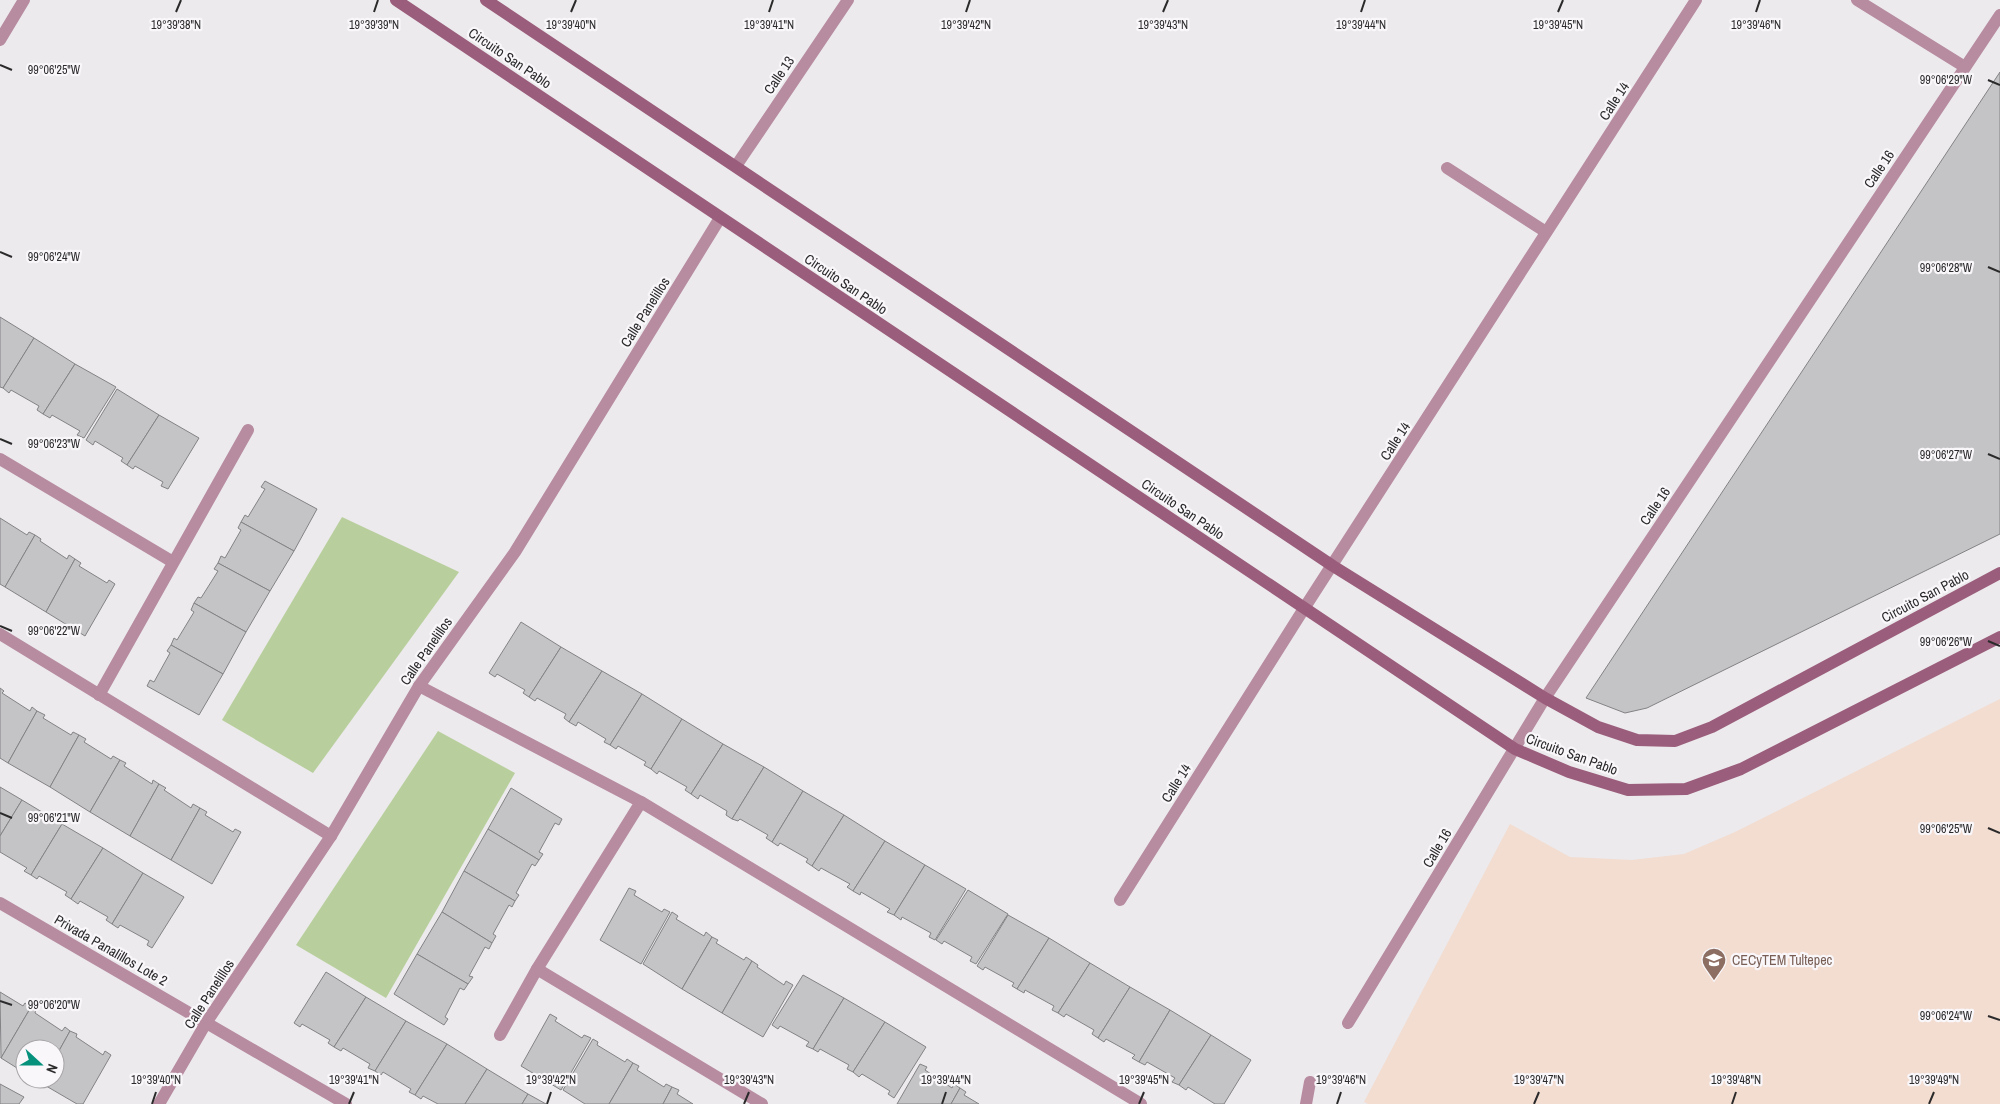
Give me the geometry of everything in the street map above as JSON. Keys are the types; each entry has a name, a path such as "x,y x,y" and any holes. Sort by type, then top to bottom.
{"main road":[{"name":"Circuito San Pablo","path":"396,0 1515,749 1569,772 1628,790 1686,789 1741,769 2000,637"},
{"name":"Circuito San Pablo","path":"486,0 1333,566 1545,698 1598,727 1637,740 1675,741 1712,727 2000,573"}],"street":[{"path":"0,40 24,0"},
{"name":"Calle 13","path":"736,166 848,0"},
{"name":"Calle 14","path":"1120,900 1305,608 1696,0"},
{"path":"1857,0 1965,68"},
{"name":"Calle 16","path":"1348,1023 1545,698 2000,15"},
{"path":"1447,168 1546,232"},
{"name":"Calle Panelillos","path":"160,1104 206,1023 331,836 419,686 515,552 720,218"},
{"path":"99,695 248,430"},
{"path":"0,459 173,562"},
{"path":"0,634 331,836"},
{"path":"419,686 641,802 1141,1104"},
{"path":"500,1035 537,969 641,802"},
{"name":"Privada Panalillos Lote 2","path":"0,903 346,1104"},
{"path":"537,969 762,1104"},
{"path":"1306,1104 1310,1082"}],"shaded area":[{"name":"CECyTEM Tultepec","path":"2000,699 2000,1104 1368,1104 1364,1102 1510,824 1570,857 1632,860 1684,854 1735,832"}],"green space":[{"path":"342,517 459,572 313,773 222,720"},
{"path":"438,731 515,773 386,998 296,945"}],"building":[{"path":"2000,72 2000,534 1647,708 1625,713 1586,698"},
{"path":"0,317 34,338 3,388 0,387"},
{"path":"34,338 75,364 43,414 37,410 39,406 11,390 9,393 3,388"},
{"path":"75,364 116,387 84,438 77,435 80,431 52,415 50,418 43,414"},
{"path":"117,389 159,415 127,465 121,461 123,458 95,441 93,445 86,440"},
{"path":"159,415 199,438 168,489 161,486 163,482 135,466 133,469 127,465"},
{"path":"265,481 317,509 294,551 241,522 245,515 248,517 265,489 261,487"},
{"path":"0,518 27,535 29,532 35,535 5,587 0,584"},
{"path":"241,522 294,551 270,591 218,563 221,556 225,558 241,530 238,528"},
{"path":"35,535 41,539 40,541 67,559 69,555 75,559 46,612 5,587"},
{"path":"75,559 81,563 79,566 107,583 109,580 115,584 85,636 46,612"},
{"path":"218,563 270,591 246,632 194,603 198,597 201,598 218,571 214,569"},
{"path":"194,603 246,632 223,674 171,645 174,638 177,640 194,612 191,610"},
{"path":"521,622 561,647 529,697 523,693 525,690 497,674 495,677 489,673"},
{"path":"171,645 223,674 199,715 147,686 150,680 154,682 170,653 167,651"},
{"path":"561,647 602,671 569,722 564,718 566,714 537,698 535,701 529,697"},
{"path":"602,671 642,694 610,745 604,742 606,739 578,722 576,726 569,722"},
{"path":"0,688 4,691 2,693 30,711 32,707 37,711 8,763 0,758"},
{"path":"642,694 682,719 651,769 644,765 646,762 618,746 616,749 610,745"},
{"path":"37,711 45,715 43,718 71,735 73,732 79,735 50,787 8,763"},
{"path":"682,719 723,744 691,794 685,790 687,787 659,771 657,774 651,769"},
{"path":"79,735 86,739 84,742 111,759 113,756 120,760 90,812 50,787"},
{"path":"723,744 764,767 732,819 726,815 727,811 700,795 698,799 691,794"},
{"path":"120,760 126,763 124,766 152,784 153,780 159,784 130,836 90,812"},
{"path":"764,767 803,791 772,842 766,838 768,835 740,819 738,821 732,819"},
{"path":"159,784 166,788 164,790 191,808 193,804 200,808 171,860 130,836"},
{"path":"0,787 22,800 0,836"},
{"path":"511,788 562,819 559,825 555,823 539,852 543,854 539,860 488,829"},
{"path":"803,791 844,815 812,866 806,862 808,859 780,843 778,846 772,842"},
{"path":"22,800 62,824 31,875 24,871 27,868 0,852 0,836"},
{"path":"200,808 207,812 205,815 233,832 235,829 241,832 212,884 171,860"},
{"path":"844,815 885,841 853,891 847,887 850,884 821,868 819,871 812,866"},
{"path":"62,824 103,848 71,899 65,895 67,892 39,876 37,879 31,875"},
{"path":"488,829 539,860 535,866 532,864 516,893 519,895 515,901 464,871"},
{"path":"885,841 925,865 894,915 887,912 890,909 861,892 860,895 853,891"},
{"path":"103,848 143,873 112,924 106,920 108,917 80,901 78,904 71,899"},
{"path":"925,865 966,889 935,940 929,937 931,933 902,917 901,920 894,915"},
{"path":"464,871 515,901 512,907 509,905 493,934 496,936 492,943 442,912"},
{"path":"143,873 184,897 152,948 147,945 149,941 120,925 118,928 112,924"},
{"path":"629,888 636,891 634,895 662,912 664,909 670,912 641,964 600,940"},
{"path":"968,890 1008,914 976,964 970,961 972,957 944,941 942,944 936,940"},
{"path":"442,912 492,943 489,949 485,947 469,976 473,977 468,984 417,954"},
{"path":"672,912 678,916 676,919 704,936 706,932 712,937 682,989 643,964"},
{"path":"1008,915 1049,938 1017,989 1012,986 1014,983 985,967 983,970 977,966"},
{"path":"712,937 718,940 716,943 744,960 746,957 752,961 722,1013 682,989"},
{"path":"1049,938 1090,963 1058,1013 1052,1010 1054,1006 1025,990 1024,993 1017,989"},
{"path":"417,954 468,984 464,990 460,988 445,1017 448,1019 444,1025 394,994"},
{"path":"752,961 758,965 757,967 784,985 786,981 793,985 763,1037 722,1013"},
{"path":"1090,963 1130,987 1098,1038 1092,1034 1094,1030 1066,1014 1064,1017 1058,1013"},
{"path":"326,972 366,997 334,1047 328,1043 330,1040 302,1024 300,1027 294,1023"},
{"path":"803,975 844,998 813,1049 806,1046 809,1042 780,1026 778,1029 772,1025"},
{"path":"1130,987 1170,1010 1139,1062 1132,1058 1135,1055 1106,1039 1104,1042 1098,1038"},
{"path":"0,992 23,1006 25,1003 31,1007 1,1058"},
{"path":"366,997 406,1021 375,1071 368,1068 370,1064 343,1048 341,1051 334,1047"},
{"path":"844,998 885,1022 853,1072 847,1069 849,1065 820,1049 818,1052 813,1049"},
{"path":"31,1007 36,1010 35,1013 62,1031 65,1027 70,1031 65,1040 15,1039 15,1067 1,1058"},
{"path":"1170,1010 1211,1035 1179,1085 1172,1082 1175,1078 1147,1062 1145,1065 1139,1062"},
{"path":"550,1014 557,1018 555,1021 582,1038 584,1035 591,1038 561,1090 521,1066"},
{"path":"406,1021 447,1044 415,1095 409,1092 411,1089 383,1072 381,1075 375,1071"},
{"path":"885,1022 926,1047 894,1098 888,1094 890,1091 862,1074 859,1077 853,1072"},
{"path":"70,1031 77,1034 76,1037 103,1055 105,1051 111,1055 83,1104 77,1104 51,1089 65,1089 65,1040"},
{"path":"1211,1035 1251,1060 1224,1104 1215,1104 1188,1087 1186,1090 1179,1085"},
{"path":"593,1039 598,1042 597,1045 625,1062 627,1059 633,1063 609,1104 585,1104 563,1090"},
{"path":"447,1044 487,1069 465,1104 438,1104 423,1096 421,1099 415,1095"},
{"path":"633,1063 639,1066 637,1070 664,1087 666,1084 672,1087 663,1104 609,1104"},
{"path":"920,1064 927,1067 925,1070 952,1088 954,1084 960,1088 951,1104 897,1104"},
{"path":"487,1069 528,1094 522,1104 465,1104"},
{"path":"0,1084 24,1097 19,1104 0,1104"},
{"path":"672,1087 679,1090 677,1094 693,1104 663,1104"},
{"path":"960,1088 966,1092 964,1095 979,1104 951,1104"},
{"path":"528,1094 546,1104 522,1104"}],"place":[{"name":"CECyTEM Tultepec","path":"1714,981"}]}
